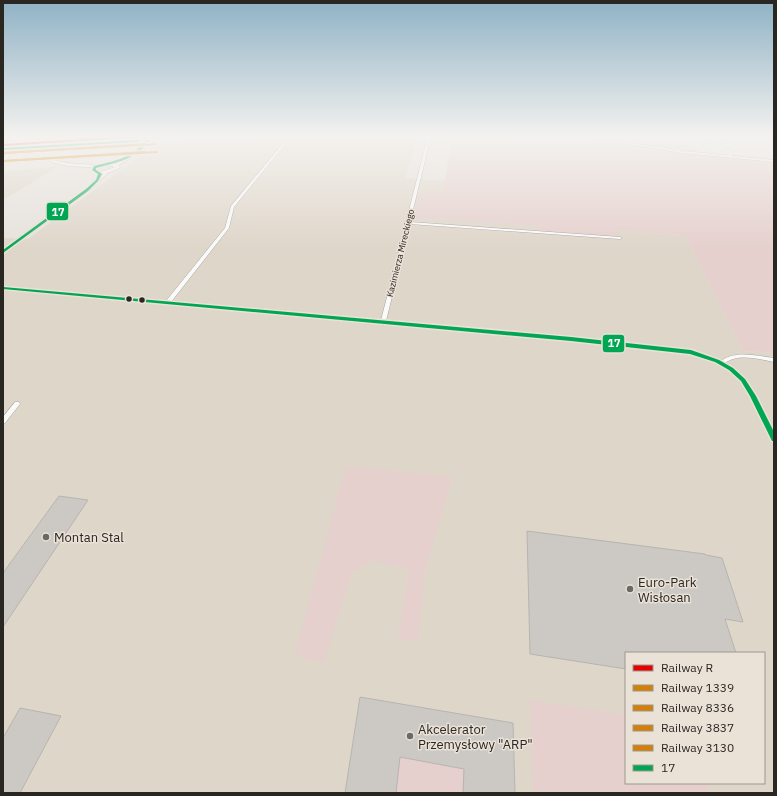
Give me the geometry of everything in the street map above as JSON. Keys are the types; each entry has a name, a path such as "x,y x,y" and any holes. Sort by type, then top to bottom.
{"street":[{"path":"97,180 100,173"},
{"path":"3,252 87,190 105,173"},
{"path":"167,303 227,228 232,208 261,173"},
{"name":"Kazimierza Mireckiego","path":"383,323 420,173"},
{"path":"407,223 620,238"},
{"path":"3,288 680,350 700,354 721,363 737,374 747,386 774,439"},
{"path":"721,363 727,358 734,357 774,360"},
{"path":"3,422 18,404"}],"shaded area":[{"path":"3,173 47,173 3,200"},
{"path":"117,173 407,173 405,178 445,181 443,192 539,226 542,233 619,238 617,231 685,235 743,351 774,353 774,793 3,793 3,238 28,239"},
{"path":"446,173 774,173 774,353 743,351 685,235 617,231 620,238 542,233 539,226 415,217 418,195 443,192"},
{"path":"346,466 452,477 424,575 418,642 398,638 409,570 373,560 351,574 324,662 305,659 295,653"},
{"path":"530,700 625,715 625,784 708,784 710,793 533,793"},
{"path":"400,757 464,769 463,793 396,793"}],"building":[{"name":"Montan Stal","path":"59,496 88,500 3,627 3,573"},
{"name":"Euro-Park Wisłosan","path":"527,531 705,554 722,558 743,622 725,619 736,652 625,652 625,669 530,654"},
{"name":"Akcelerator Przemysłowy \"ARP\"","path":"360,697 513,723 515,793 463,793 464,769 400,757 396,793 345,793"},
{"path":"20,708 61,716 20,793 3,793 3,738"}],"transit line":[{"name":"17","path":"3,252 87,190 97,180 100,174 99,173"},
{"name":"17","path":"3,288 571,339 691,352 717,361 731,369 743,380 753,396 774,439"}],"place":[{"name":"Montan Stal","path":"46,537"},
{"name":"Euro-Park Wisłosan","path":"630,589"},
{"name":"Akcelerator Przemysłowy \"ARP\"","path":"410,736"}]}
